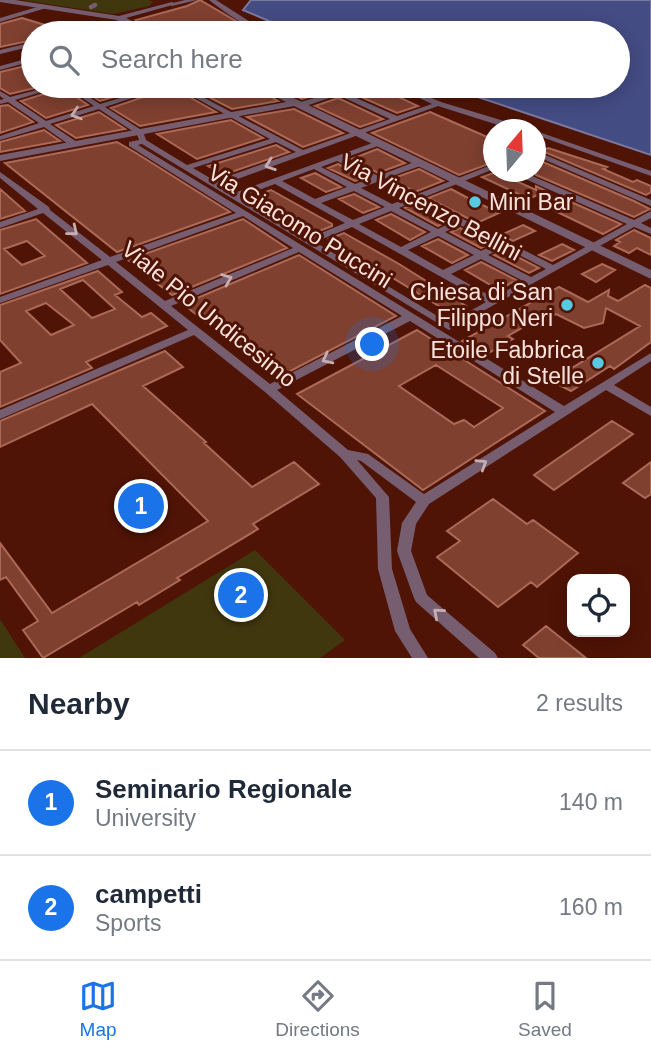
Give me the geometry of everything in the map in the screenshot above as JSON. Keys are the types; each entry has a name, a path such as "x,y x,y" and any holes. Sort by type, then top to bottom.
{"street":[{"path":"0,0 126,21"},
{"path":"116,21 168,2 194,0"},
{"path":"212,0 245,21"},
{"path":"0,20 44,7"},
{"path":"0,52 21,47"},
{"path":"0,68 21,62"},
{"path":"0,93 74,145"},
{"path":"0,102 21,97"},
{"path":"86,98 305,245 449,327 651,214"},
{"path":"0,138 126,98"},
{"path":"201,98 303,153"},
{"path":"285,98 651,275"},
{"path":"0,158 141,137 232,114 320,98"},
{"path":"350,98 397,119"},
{"path":"424,98 488,119"},
{"path":"216,184 438,104"},
{"path":"546,136 651,174"},
{"name":"Via Giacomo Puccini","path":"141,137 132,144 242,214 305,245 409,317 564,412"},
{"path":"188,167 277,139"},
{"path":"546,145 556,139"},
{"path":"234,196 378,143"},
{"path":"546,156 651,203"},
{"path":"337,158 554,268"},
{"path":"316,202 420,163"},
{"name":"Via Vincenzo Bellini","path":"314,166 530,281"},
{"path":"164,305 353,223 483,170"},
{"name":"Viale Pio Undicesimo","path":"0,174 5,182 46,209 270,389 344,454 382,497 385,569 402,631 420,658"},
{"path":"276,181 494,302"},
{"path":"540,182 651,231"},
{"path":"0,225 46,209"},
{"path":"0,300 242,214"},
{"path":"401,250 461,222"},
{"path":"443,274 504,243"},
{"path":"270,389 409,317"},
{"path":"0,415 196,330"},
{"path":"490,658 421,598 404,551 409,523 424,501 651,356"},
{"path":"606,385 651,411"},
{"path":"344,454 364,457 424,501"}],"shaded area":[{"path":"22,0 153,2 149,6 113,14"},
{"path":"255,550 345,640 320,658 79,658"},
{"path":"0,619 25,658 0,658"}],"water":[{"path":"251,0 651,0 651,155 481,98 630,98 630,21 269,21 243,10"}],"building":[{"path":"200,0 236,21 136,20"},
{"path":"22,18 32,21 21,21 21,43 0,47 0,24"},
{"path":"21,67 21,91 10,94 0,88 0,72"},
{"path":"31,98 78,98 88,105 46,118 21,101"},
{"path":"140,98 191,98 216,112 140,126 111,108"},
{"path":"210,98 273,98 278,101 232,109"},
{"path":"338,98 383,119 360,127 315,106"},
{"path":"363,98 401,98 418,106 397,113"},
{"path":"8,105 33,122 0,133 0,106"},
{"path":"294,109 343,133 303,147 247,117"},
{"path":"99,112 125,129 76,138 56,125"},
{"path":"430,112 483,135 483,166 459,175 372,133"},
{"path":"231,120 263,138 197,159 157,134"},
{"path":"44,130 60,141 0,152 0,142"},
{"path":"117,142 230,212 117,252 5,163"},
{"path":"276,145 289,152 223,175 208,166"},
{"path":"377,149 405,163 378,173 352,159"},
{"path":"546,149 607,167 603,169 633,182 637,180 651,186 651,192 646,195 546,153"},
{"path":"546,163 650,209 634,217 546,179"},
{"path":"338,164 364,178 355,181 328,168"},
{"path":"419,169 443,181 415,192 391,179"},
{"path":"315,173 341,187 326,192 301,178"},
{"path":"493,182 518,182 536,190 536,186 546,191 529,199"},
{"path":"0,189 25,211 0,219"},
{"path":"451,189 499,213 477,223 428,198"},
{"path":"271,190 332,226 317,232 257,195"},
{"path":"354,194 379,207 363,213 339,199"},
{"path":"571,202 621,224 603,234 553,210"},
{"path":"415,204 448,221 438,226 405,208"},
{"path":"391,214 425,232 410,240 376,220"},
{"path":"36,219 87,263 0,294 0,230","holes":["27,241 45,256 22,265 4,249"]},
{"path":"243,219 287,248 172,295 128,260"},
{"path":"523,225 535,231 513,241 501,235"},
{"path":"460,228 490,243 481,248 451,232"},
{"path":"634,230 651,238 651,255 637,248 629,253 614,246 620,242 616,240"},
{"path":"344,233 466,306 452,314 329,239"},
{"path":"438,239 468,255 452,263 422,246"},
{"path":"562,244 574,250 552,261 539,255"},
{"path":"504,250 539,268 529,273 494,255"},
{"path":"299,255 396,316 277,378 183,304"},
{"path":"481,262 516,280 499,290 465,270"},
{"path":"602,264 615,270 596,282 582,274"},
{"path":"98,271 122,292 115,295 142,317 151,313 167,326 86,362 92,368 0,407 0,372 21,363 0,340 0,305","holes":["83,280 115,309 92,318 60,289","46,303 74,325 51,335 26,311"]},
{"path":"645,285 651,288 651,342 614,369 610,366 571,391 551,381 640,326 606,308 603,323 584,328 556,314 541,323 536,320 508,336 513,339 485,355 462,341 559,287 588,302 609,290 608,296 618,301"},
{"path":"417,330 545,411 423,490 297,394","holes":["436,365 503,408 474,427 464,420 454,424 399,386"]},
{"path":"165,351 183,367 143,386 252,487 294,462 319,484 253,524 258,529 177,578 180,580 139,605 137,602 43,658 23,630 38,621 6,577 0,580 0,543 52,613 208,521 92,404 0,447 0,421"},
{"path":"612,421 633,434 554,490 534,475"},
{"path":"651,462 651,494 645,498 623,483"},
{"path":"493,499 527,524 533,520 578,553 537,587 531,582 498,607 437,557 460,541 447,531"},
{"path":"546,626 586,658 539,658 523,645"}],"place":[{"name":"Mini Bar","path":"475,202"},
{"name":"Chiesa di San Filippo Neri","path":"567,305"},
{"name":"Etoile Fabbrica di Stelle","path":"598,363"},
{"name":"Seminario Regionale","path":"141,506"},
{"name":"campetti","path":"241,595"}]}
